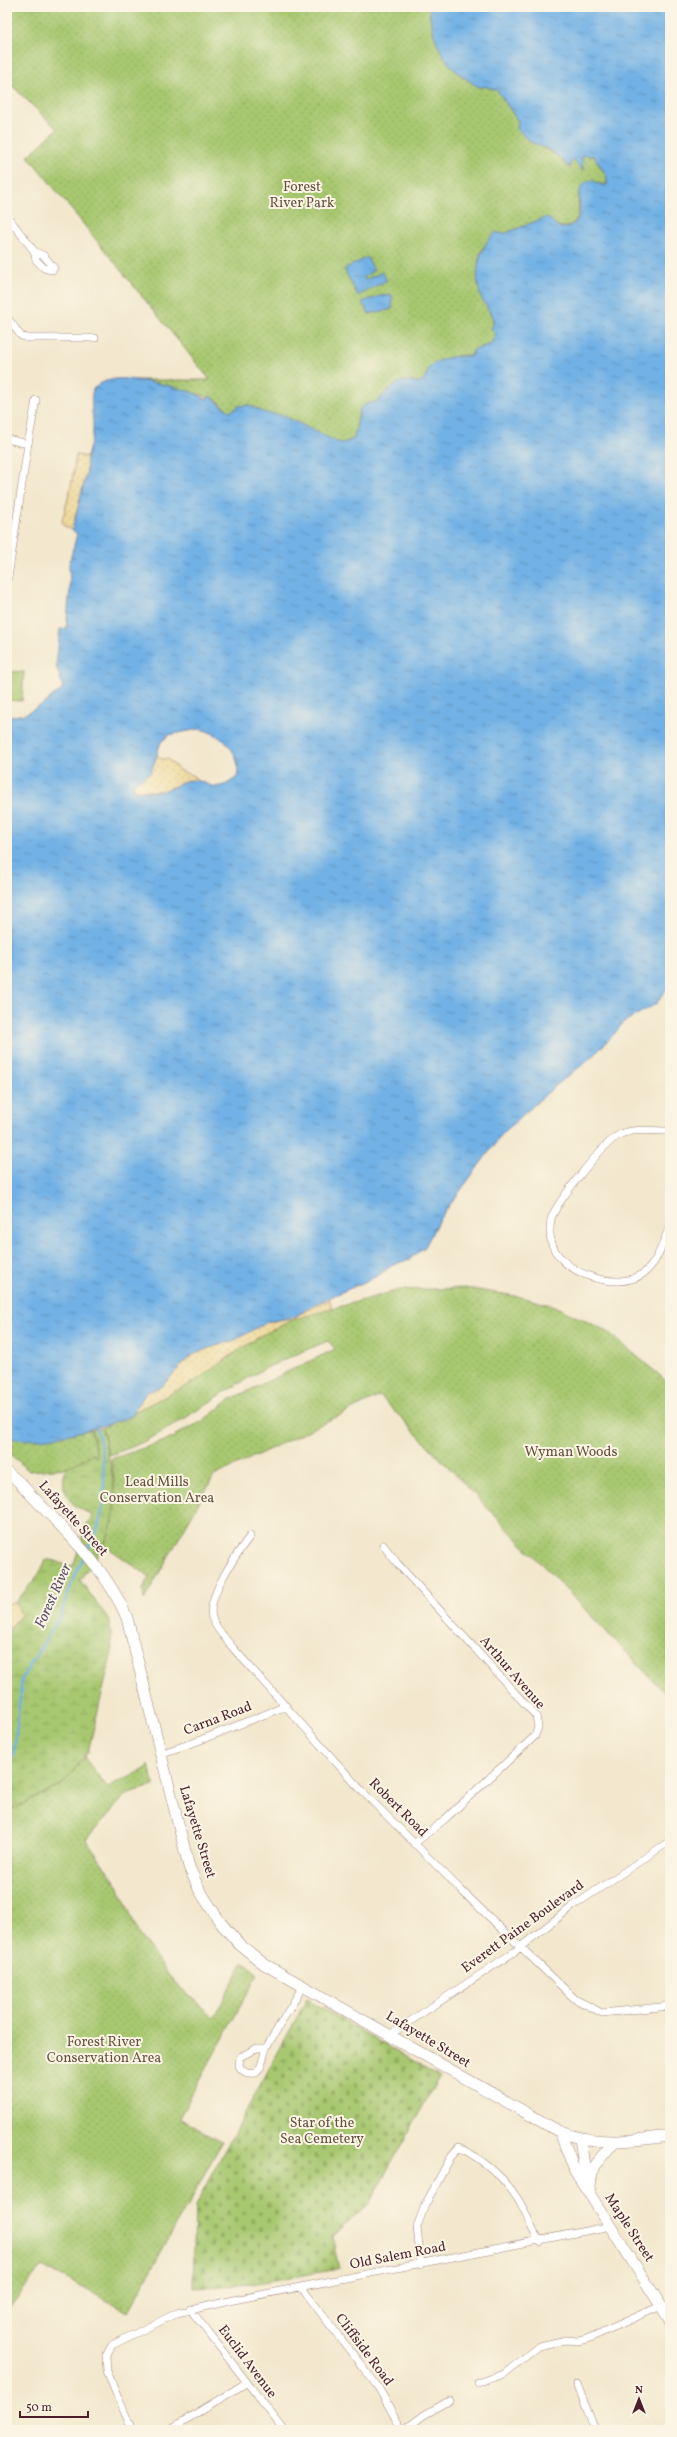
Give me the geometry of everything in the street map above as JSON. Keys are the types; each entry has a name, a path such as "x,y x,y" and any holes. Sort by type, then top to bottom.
{"main road":[{"name":"Lafayette Street","path":"7,1472 95,1565 118,1598 126,1618 189,1867 208,1906 230,1936 249,1952 303,1986 391,2034 464,2079 560,2132 580,2140 614,2142 670,2136"},
{"name":"Maple Street","path":"560,2132 575,2172 666,2308 670,2320"},
{"name":"Maple Street","path":"580,2140 589,2192"},
{"path":"589,2192 593,2167 614,2142"}],"street":[{"path":"7,216 34,251"},
{"path":"7,317 21,336 28,338 95,338"},
{"path":"8,578 10,536 36,400"},
{"path":"7,439 28,444"},
{"path":"670,1132 632,1132 612,1139 556,1209 550,1231 554,1250 569,1266 597,1278 618,1282 635,1279 651,1267 670,1226"},
{"name":"Robert Road","path":"250,1536 238,1551 221,1581 211,1609 212,1618 233,1648 361,1790 414,1844 575,1999 593,2011 602,2013 670,2006"},
{"name":"Arthur Avenue","path":"383,1545 397,1563 536,1716 538,1727 535,1736 496,1773 414,1844"},
{"name":"Carna Road","path":"160,1754 198,1741 286,1706"},
{"name":"Everett Paine Boulevard","path":"391,2034 520,1946 573,1906 670,1841"},
{"path":"266,2048 303,1986"},
{"path":"421,2265 417,2237 420,2217 452,2154 459,2147 476,2156 503,2180 524,2209 530,2228 540,2242"},
{"name":"Old Salem Road","path":"132,2430 106,2371 109,2350 112,2345 122,2339 165,2318 190,2309 540,2242 611,2226"},
{"name":"Cliffside Road","path":"302,2287 378,2387 403,2430"},
{"path":"478,2383 504,2374 539,2346 566,2340 578,2341 586,2339 666,2308"},
{"name":"Euclid Avenue","path":"190,2309 284,2430"},
{"path":"169,2430 246,2383"},
{"path":"577,2384 595,2430"},
{"path":"403,2430 424,2414 449,2401"}],"green space":[{"name":"Forest River Park","path":"7,7 429,7 431,21 438,44 443,55 458,73 481,88 483,86 497,90 518,121 517,129 527,138 559,157 569,168 571,161 574,160 583,171 582,155 594,156 606,175 608,184 597,184 581,189 578,199 577,219 569,226 560,227 547,218 503,234 496,233 485,245 480,257 478,269 480,282 496,333 496,336 491,344 473,350 471,356 462,355 440,360 427,372 424,380 420,382 404,381 386,391 378,401 360,408 354,439 343,443 337,442 282,415 265,413 249,405 239,406 230,412 217,400 167,385 135,380 210,380 28,156 57,129 7,81"},
{"path":"9,671 24,672 22,701 7,700"},
{"name":"Wyman Woods","path":"466,1288 521,1297 554,1306 607,1331 670,1384 670,1698 380,1396 214,1476 144,1600 143,1588 150,1577 104,1545 112,1524 115,1503 111,1459 176,1437 175,1435 201,1422 231,1399 335,1349 328,1341 275,1364 228,1390 162,1432 127,1449 109,1455 102,1428 192,1383 260,1336 292,1320 399,1290"},
{"path":"102,1428 113,1480 113,1521 103,1545 80,1580 110,1621 112,1652 88,1752 63,1784 7,1812 7,1632 21,1615 16,1602 39,1574 46,1560 52,1560 71,1566 74,1564 85,1528 92,1515 78,1507 68,1498 65,1492 64,1477 66,1468 93,1454 97,1456 91,1430"},
{"path":"91,1430 97,1456 96,1458 93,1454 66,1468 29,1471 7,1451 7,1437 31,1437"},
{"name":"Forest River Conservation Area","path":"84,1757 108,1788 118,1781 142,1771 149,1765 154,1786 134,1791 124,1797 86,1840 119,1887 138,1932 172,1980 214,2018 243,1962 258,1974 179,2118 222,2142 128,2312 42,2266 7,2311 7,1812 63,1784"},
{"name":"Star of the Sea Cemetery","path":"307,1999 439,2077 368,2206 332,2236 339,2269 251,2284 193,2288 195,2205"}],"sand":[{"path":"76,455 87,457 87,471 72,530 65,527 62,521 71,487"},
{"path":"157,754 161,759 168,759 180,771 194,776 198,782 185,781 164,791 134,790 133,785 151,769"},
{"path":"330,1299 331,1307 322,1317 255,1347 234,1353 199,1379 132,1416 135,1408 146,1393 162,1386 188,1358 200,1351 235,1340 267,1322 294,1317"},
{"path":"16,1602 21,1615 7,1632 7,1604"}],"water":[{"path":"429,7 670,7 670,984 656,1004 622,1023 618,1030 590,1059 554,1087 503,1133 438,1221 425,1247 410,1259 391,1266 378,1276 317,1303 294,1317 267,1322 235,1340 200,1351 188,1358 162,1386 146,1393 135,1408 132,1416 88,1430 50,1438 32,1440 17,1439 7,1436 7,717 25,714 47,702 52,696 61,691 63,688 56,665 60,629 66,629 70,589 69,564 77,534 72,530 87,471 87,456 92,436 93,425 91,400 93,389 103,382 115,379 134,380 175,387 197,394 203,398 208,399 210,396 230,412 239,406 249,405 265,413 282,415 337,442 343,443 354,439 360,408 366,404 378,401 393,386 401,382 422,381 434,363 444,359 471,356 473,350 491,344 496,334 491,329 494,322 492,315 481,297 477,280 477,271 481,253 490,238 496,232 503,234 547,217 559,227 568,227 578,218 581,187 591,180 602,185 608,184 606,175 594,156 582,155 583,171 574,160 571,161 570,168 548,149 532,143 517,129 518,121 497,90 484,86 481,88 458,73 450,64 438,45 431,21","holes":["199,729 207,731 222,740 233,752 237,760 237,777 221,786 209,785 192,780 183,782 162,791 148,792 135,790 133,784 151,772 161,742 169,735"]},
{"path":"367,257 374,270 364,277 365,280 382,272 387,280 358,296 344,269"},
{"path":"392,295 392,309 369,314 362,302 380,296"}],"waterway":[{"name":"Forest River","path":"87,1550 97,1530 101,1515 104,1491 102,1453 97,1429"},
{"name":"Forest River","path":"7,1768 14,1754 22,1678 60,1617 73,1578 84,1556"}],"park label":[{"name":"Lead Mills Conservation Area","path":"157,1490"}]}
